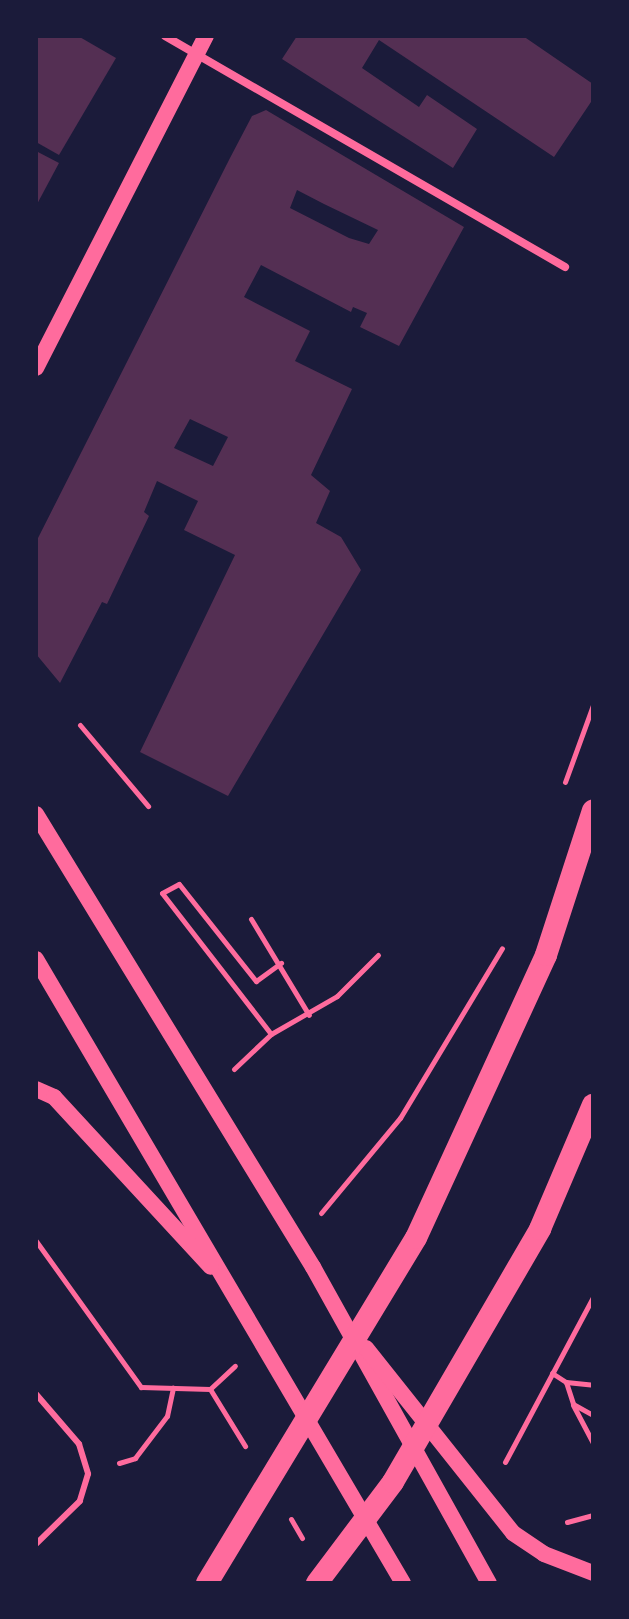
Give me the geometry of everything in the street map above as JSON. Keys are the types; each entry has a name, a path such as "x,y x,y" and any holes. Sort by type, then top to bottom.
{"highway":[{"path":"207,1583 416,1238 546,955 593,810"},
{"path":"317,1583 393,1482 532,1242 593,1105"}],"main road":[{"path":"38,363 206,36"},
{"path":"36,814 313,1267 489,1583"},
{"path":"36,959 403,1583"},
{"path":"36,1089 54,1097 231,1288"},
{"path":"334,1307 513,1533 544,1554 593,1573"}],"street":[{"path":"165,36 565,267"}],"lane":[{"path":"36,1394 79,1444 88,1474 80,1501 36,1544"}],"path":[{"path":"561,793 593,705"},
{"path":"80,725 148,806"},
{"path":"271,1034 162,893 179,884 256,981 281,963"},
{"path":"251,919 281,963 309,1015"},
{"path":"298,1242 400,1118 507,939"},
{"path":"207,1094 271,1034 309,1015 337,996 378,955"},
{"path":"36,1241 141,1387 210,1389 219,1405"},
{"path":"501,1474 515,1437 593,1297"},
{"path":"552,1373 566,1382 593,1385"},
{"path":"566,1382 573,1404 593,1443"},
{"path":"88,1474 135,1458 167,1416 173,1388"},
{"path":"573,1404 593,1415"}],"building":[{"path":"36,36 78,36 116,58 59,155 36,142"},
{"path":"297,36 523,36 593,84 593,99 554,157 379,40 362,68 419,107 427,95 477,129 453,168 282,59"},
{"path":"266,110 464,227 399,346 360,327 367,313 353,307 351,312 261,265 244,297 310,331 295,361 352,389 311,475 330,491 316,523 341,537 361,570 228,796 140,752 235,555 184,530 198,501 157,481 144,512 149,516 107,604 102,602 60,683 36,654 36,542 252,116","holes":["297,190 324,204 378,230 369,244 349,238 290,208","190,419 228,437 213,466 174,448"]},
{"path":"36,151 59,163 36,206"}]}
